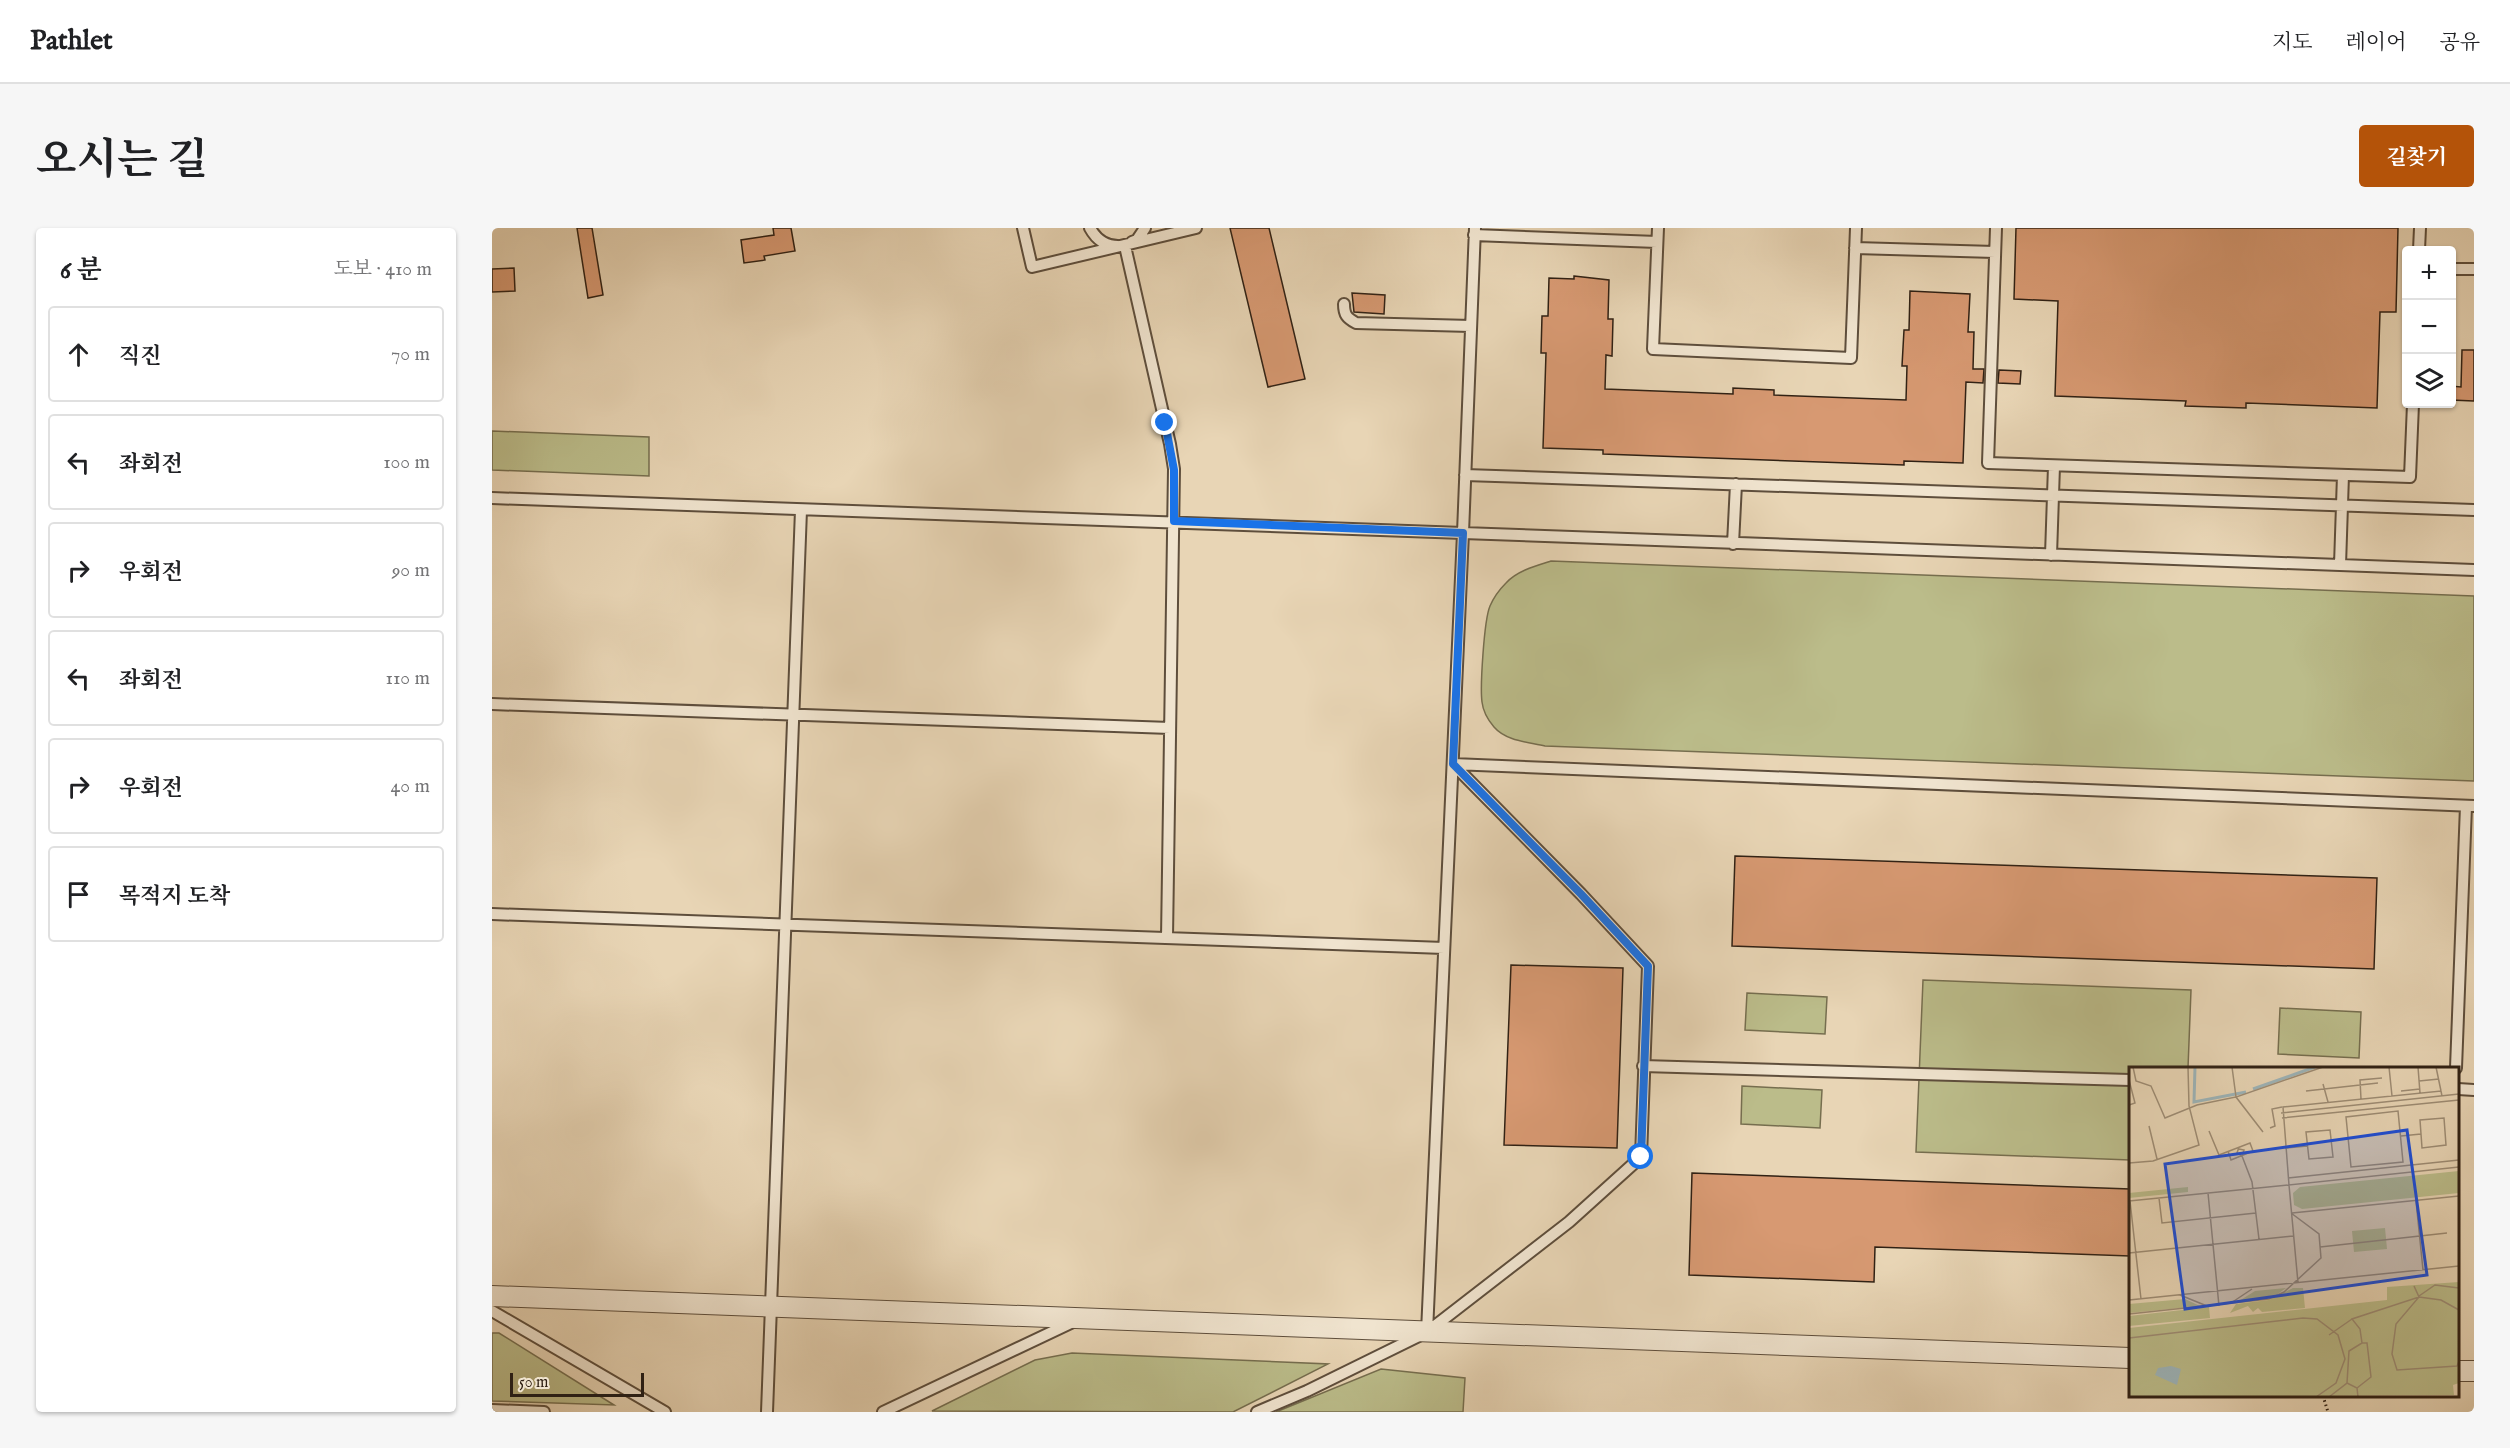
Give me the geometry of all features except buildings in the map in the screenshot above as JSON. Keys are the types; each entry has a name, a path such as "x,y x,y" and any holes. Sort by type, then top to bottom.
{"street":[{"path":"492,1296 2129,1358"}],"lane":[{"path":"1023,228 1032,267 1196,228"},
{"path":"1090,228 1099,241 1112,246 1125,246 1137,240 1145,228"},
{"path":"1658,228 1653,349 1851,358 1856,228"},
{"path":"1996,228 1988,463 2410,477 2413,408"},
{"path":"2419,246 2420,228"},
{"path":"1427,1332 1463,533 1474,232 1657,242"},
{"path":"1125,246 1170,444 1175,487 1167,938"},
{"path":"1856,248 1995,252"},
{"path":"2456,269 2474,270"},
{"path":"1344,304 1344,313 1348,319 1356,323 1471,326"},
{"path":"2051,555 2054,466"},
{"path":"1465,475 2474,510"},
{"path":"2340,566 2343,475"},
{"path":"1733,543 1736,484"},
{"path":"492,498 2474,570"},
{"path":"767,1412 801,510"},
{"path":"492,704 1170,728"},
{"path":"1453,764 2470,806 2456,1067"},
{"path":"1257,1412 1307,1391 1427,1332 1569,1222 1641,1157 1648,966 1581,894 1453,764"},
{"path":"492,915 1444,948"},
{"path":"1643,1066 2129,1080"},
{"path":"2459,1089 2474,1090"},
{"path":"492,1311 665,1412"},
{"path":"883,1412 1080,1319"},
{"path":"492,1410 544,1412"}],"path":[{"path":"2324,1397 2328,1412"}],"green space":[{"path":"492,431 649,437 649,476 492,470"},
{"path":"1551,561 2474,596 2474,781 1545,746 1525,742 1499,732 1483,709 1483,654 1486,625 1491,603 1510,579 1521,572"},
{"path":"1923,980 2191,990 2188,1067 2129,1067 2129,1160 1916,1152"},
{"path":"1747,993 1827,997 1825,1034 1745,1030"},
{"path":"2280,1008 2361,1012 2359,1058 2278,1054"},
{"path":"1742,1086 1822,1090 1820,1128 1741,1124"},
{"path":"492,1333 499,1333 614,1405 492,1401"},
{"path":"1072,1353 1328,1364 1233,1412 932,1411 1035,1360"},
{"path":"1381,1369 1465,1378 1463,1412 1276,1412"}],"route":[{"path":"1165,423 1174,470 1174,521 1463,533 1453,764 1581,894 1648,966 1641,1157"}]}
